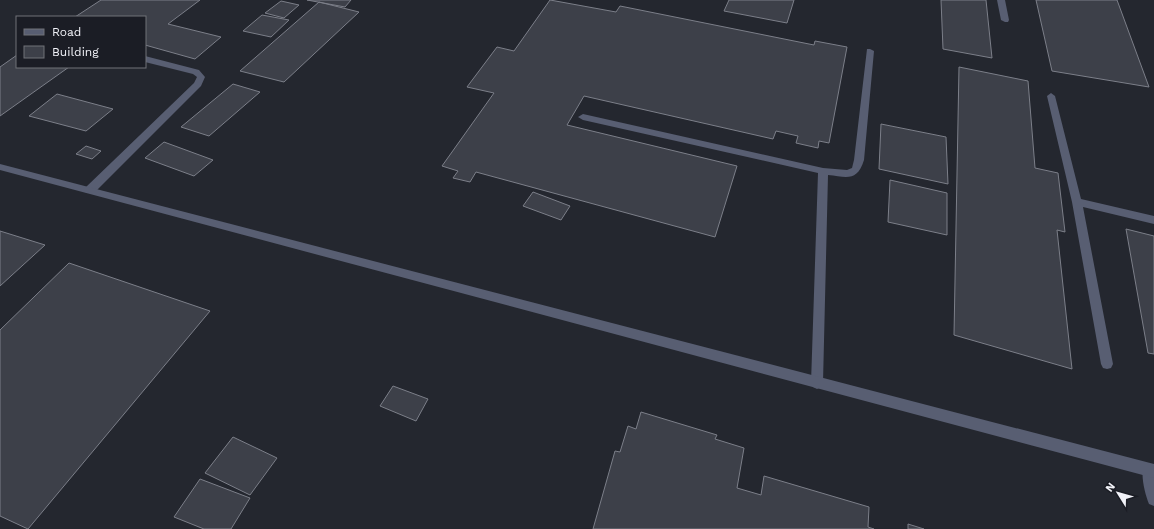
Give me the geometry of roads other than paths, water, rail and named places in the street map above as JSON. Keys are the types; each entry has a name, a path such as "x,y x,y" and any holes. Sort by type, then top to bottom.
{"street":[{"path":"1001,0 1005,20"},
{"path":"582,117 823,171 848,174 856,170 859,160 870,51"},
{"path":"90,190 198,84 201,77 196,72 146,59"},
{"path":"1051,96 1077,202 1107,364"},
{"path":"0,167 1152,470 1154,499"},
{"path":"817,382 823,171"},
{"path":"1077,202 1154,220"}]}
